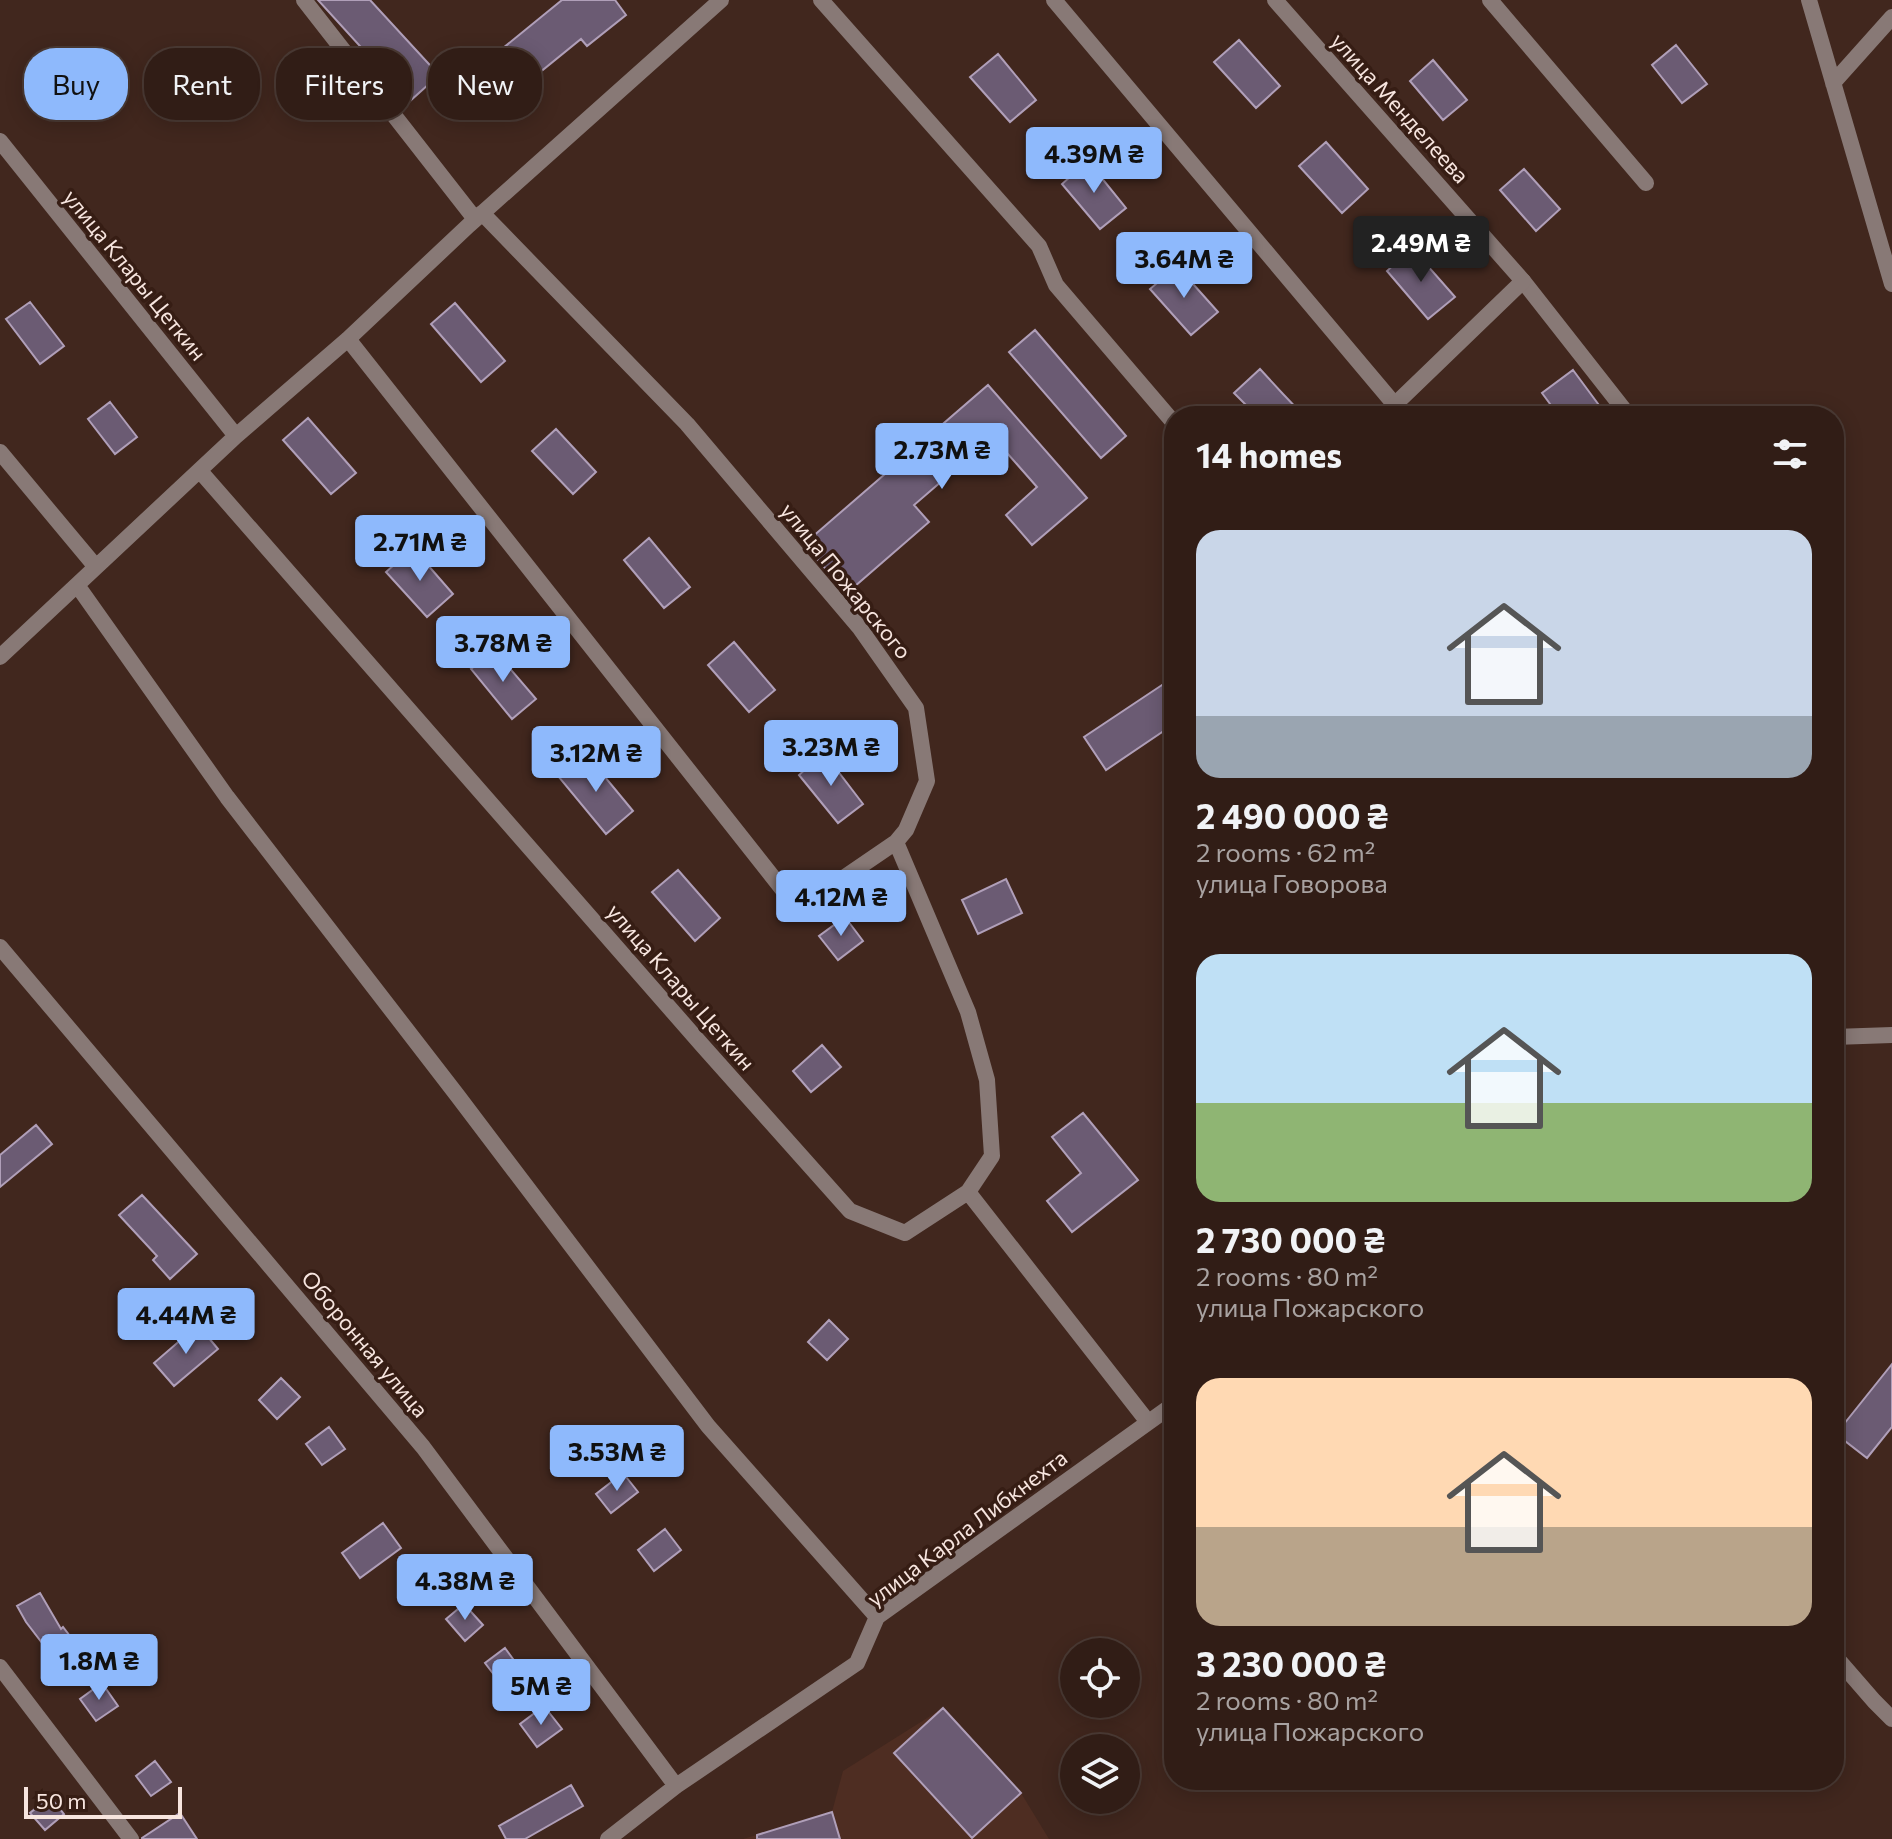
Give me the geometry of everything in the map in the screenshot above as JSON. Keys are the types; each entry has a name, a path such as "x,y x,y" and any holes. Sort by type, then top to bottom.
{"street":[{"name":"улица Пожарского","path":"304,0 479,216 687,424 859,627 916,708 927,781 906,830 896,842"},
{"path":"0,657 236,436 348,339 479,216 721,0"},
{"path":"821,0 1039,246 1056,285 1164,411"},
{"path":"1054,0 1385,406"},
{"name":"улица Менделеева","path":"1275,0 1523,281 1621,406"},
{"path":"1490,0 1646,183"},
{"path":"1809,0 1892,284"},
{"path":"1833,83 1892,17"},
{"name":"улица Клары Цеткин","path":"0,141 236,436"},
{"path":"1394,406 1523,281"},
{"path":"348,339 798,909 896,842 968,1012 987,1080 992,1156 968,1192 1148,1422"},
{"path":"0,452 96,567"},
{"name":"улица Клары Цеткин","path":"200,471 850,1211 905,1233 968,1192"},
{"path":"77,585 227,797 708,1426 877,1617"},
{"name":"Оборонная улица","path":"0,947 423,1447 676,1786"},
{"path":"1844,1037 1892,1035"},
{"name":"улица Карла Либкнехта","path":"608,1839 676,1786 857,1663 877,1617 1164,1411"},
{"path":"1844,1666 1892,1719"},
{"path":"0,1667 131,1839"}],"shaded area":[{"path":"943,1708 1021,1793 1049,1839 743,1839 832,1812 843,1771"}],"building":[{"path":"318,0 370,0 428,63 428,85 412,99 412,48 362,48"},
{"path":"562,0 615,0 626,15 587,46 581,39 542,71 542,48 503,48"},
{"path":"1239,40 1280,86 1256,108 1214,62"},
{"path":"1676,45 1707,84 1682,103 1652,65"},
{"path":"998,54 1036,100 1010,122 970,77"},
{"path":"1433,60 1467,100 1443,120 1410,81"},
{"path":"1326,142 1368,189 1342,213 1299,166"},
{"path":"1088,161 1126,208 1100,229 1062,184"},
{"path":"1524,169 1560,209 1536,231 1500,190"},
{"path":"1412,248 1455,297 1428,319 1387,271"},
{"path":"1177,266 1218,312 1191,335 1150,289"},
{"path":"30,302 64,346 40,364 6,319"},
{"path":"455,303 505,361 481,382 431,324"},
{"path":"1035,330 1126,436 1101,458 1009,352"},
{"path":"1260,369 1295,406 1247,406 1234,393"},
{"path":"1573,370 1600,406 1552,406 1542,393"},
{"path":"988,385 1087,498 1032,545 1006,515 1037,487 993,437 914,505 929,522 847,593 804,544"},
{"path":"110,402 137,437 115,454 88,419"},
{"path":"308,418 356,473 331,494 283,440"},
{"path":"556,429 596,472 573,494 532,451"},
{"path":"649,538 690,587 664,608 624,560"},
{"path":"413,548 453,594 427,617 386,572"},
{"path":"734,642 775,690 749,712 708,665"},
{"path":"494,650 536,699 512,719 471,669"},
{"path":"1164,684 1164,731 1106,770 1084,737"},
{"path":"824,753 863,804 838,823 799,775"},
{"path":"586,754 633,811 606,834 558,776"},
{"path":"678,870 720,918 695,941 652,892"},
{"path":"1006,879 1022,913 978,934 962,900"},
{"path":"845,917 863,941 838,960 819,936"},
{"path":"822,1045 841,1067 811,1092 793,1071"},
{"path":"1083,1113 1138,1180 1072,1232 1047,1201 1081,1173 1052,1137"},
{"path":"36,1125 52,1144 0,1187 0,1155"},
{"path":"142,1195 197,1254 170,1279 153,1260 157,1256 119,1215"},
{"path":"829,1320 848,1339 827,1360 808,1342"},
{"path":"198,1325 218,1349 174,1386 154,1363"},
{"path":"1892,1364 1892,1427 1867,1458 1844,1440 1844,1424"},
{"path":"281,1378 300,1397 277,1419 259,1400"},
{"path":"329,1427 345,1449 322,1465 306,1444"},
{"path":"623,1473 638,1492 611,1513 596,1494"},
{"path":"383,1523 401,1548 360,1578 342,1553"},
{"path":"665,1529 681,1550 654,1571 638,1550"},
{"path":"40,1593 61,1629 63,1627 80,1649 59,1665 17,1606"},
{"path":"464,1604 483,1625 465,1641 446,1619"},
{"path":"505,1648 521,1670 501,1684 485,1663"},
{"path":"102,1683 118,1706 96,1721 80,1699"},
{"path":"544,1706 562,1729 537,1747 520,1724"},
{"path":"943,1708 1021,1793 972,1838 894,1753"},
{"path":"155,1761 171,1782 151,1796 136,1776"},
{"path":"571,1785 583,1806 525,1839 506,1839 499,1826"},
{"path":"50,1797 64,1814 45,1830 30,1813"},
{"path":"832,1812 840,1839 757,1839 757,1835"},
{"path":"180,1813 197,1839 142,1839 142,1838"}]}
